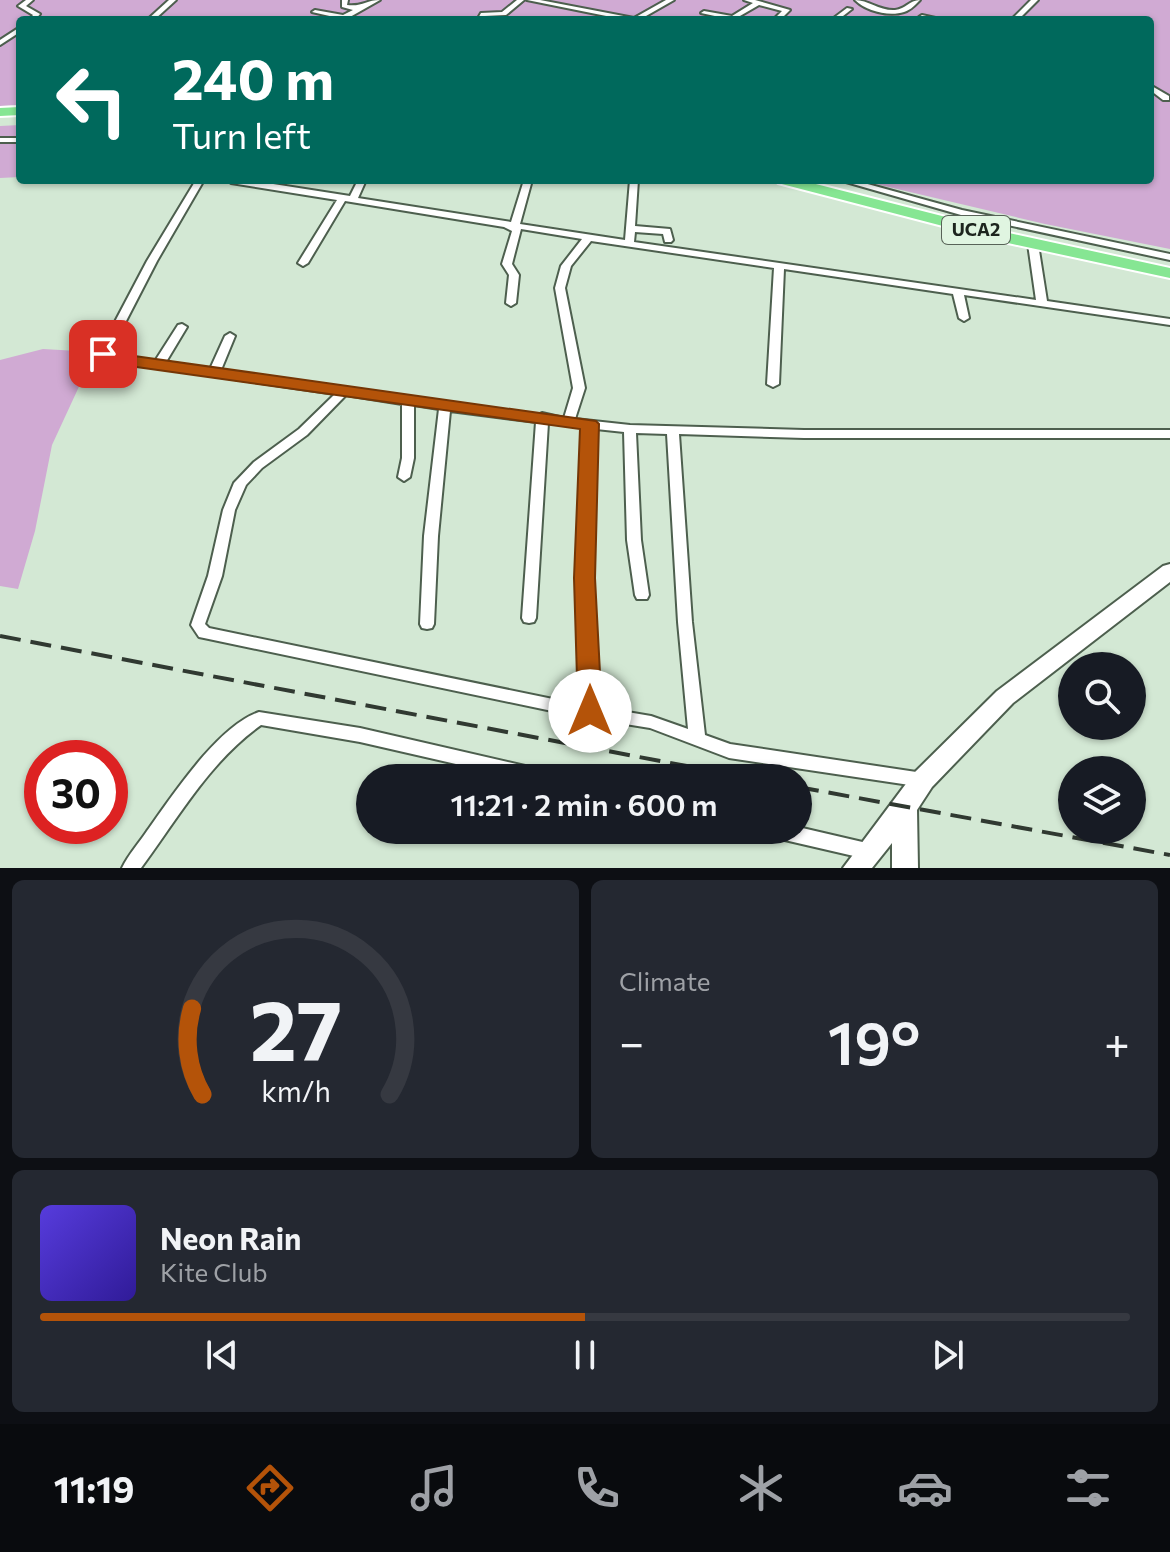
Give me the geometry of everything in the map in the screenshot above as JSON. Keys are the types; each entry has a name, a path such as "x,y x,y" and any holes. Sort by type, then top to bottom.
{"highway":[{"name":"UCA2","path":"799,184 1033,244 1170,273"},
{"name":"UCA2","path":"821,184 1092,251 1170,267"}],"main road":[{"path":"904,808 905,868 863,860 923,780 1005,697 1170,571"}],"street":[{"path":"30,0 21,6 37,14 35,16"},
{"path":"155,16 173,0"},
{"path":"345,0 344,6 360,9"},
{"path":"346,16 377,0"},
{"path":"482,16 504,14 521,0"},
{"path":"530,0 614,16"},
{"path":"642,16 671,0"},
{"path":"747,0 787,10 780,16"},
{"path":"858,0 863,6 896,11 917,0"},
{"path":"1018,16 1035,0"},
{"path":"739,16 757,4"},
{"path":"839,16 849,9"},
{"path":"315,12 338,16"},
{"path":"704,13 723,16"},
{"path":"1154,90 1166,98"},
{"path":"198,184 152,261 103,354 108,358 408,402 630,429 673,432 1170,434"},
{"path":"256,184 588,238 1170,322"},
{"path":"303,263 359,184"},
{"path":"510,225 526,184"},
{"path":"629,244 634,184"},
{"path":"858,184 961,212 1170,257"},
{"path":"510,225 517,230 507,264 514,275 511,303"},
{"path":"630,229 667,231 668,240"},
{"path":"569,421 579,388 560,288 561,278 572,255 588,238"},
{"path":"1033,244 1042,303"},
{"path":"773,384 779,265"},
{"path":"958,292 964,318"},
{"path":"159,364 182,327"},
{"path":"214,373 230,336"},
{"path":"344,391 303,432 240,483 229,510 215,576 199,629 225,637 590,711 628,716 729,751 923,780"},
{"path":"404,477 408,458 408,402"},
{"path":"427,624 431,536 445,405"},
{"path":"529,618 542,417"},
{"path":"590,424 585,578 590,711"},
{"path":"630,429 634,540 642,595"},
{"path":"673,432 685,622 697,738"},
{"path":"131,868 219,752 243,727 259,718 360,735 486,764"},
{"path":"812,842 863,860"}],"shaded area":[{"path":"0,0 1170,0 1170,249 1045,224 876,184 1154,184 1154,16 16,16 16,105 0,106"},
{"path":"16,125 16,177 0,178 0,126"},
{"path":"43,349 95,352 52,445 35,531 18,589 0,586 0,360"}],"railway":[{"path":"0,636 676,764"},
{"path":"812,790 1170,855"}],"route":[{"path":"103,354 108,358 408,402 590,424 585,578 590,711"}]}
